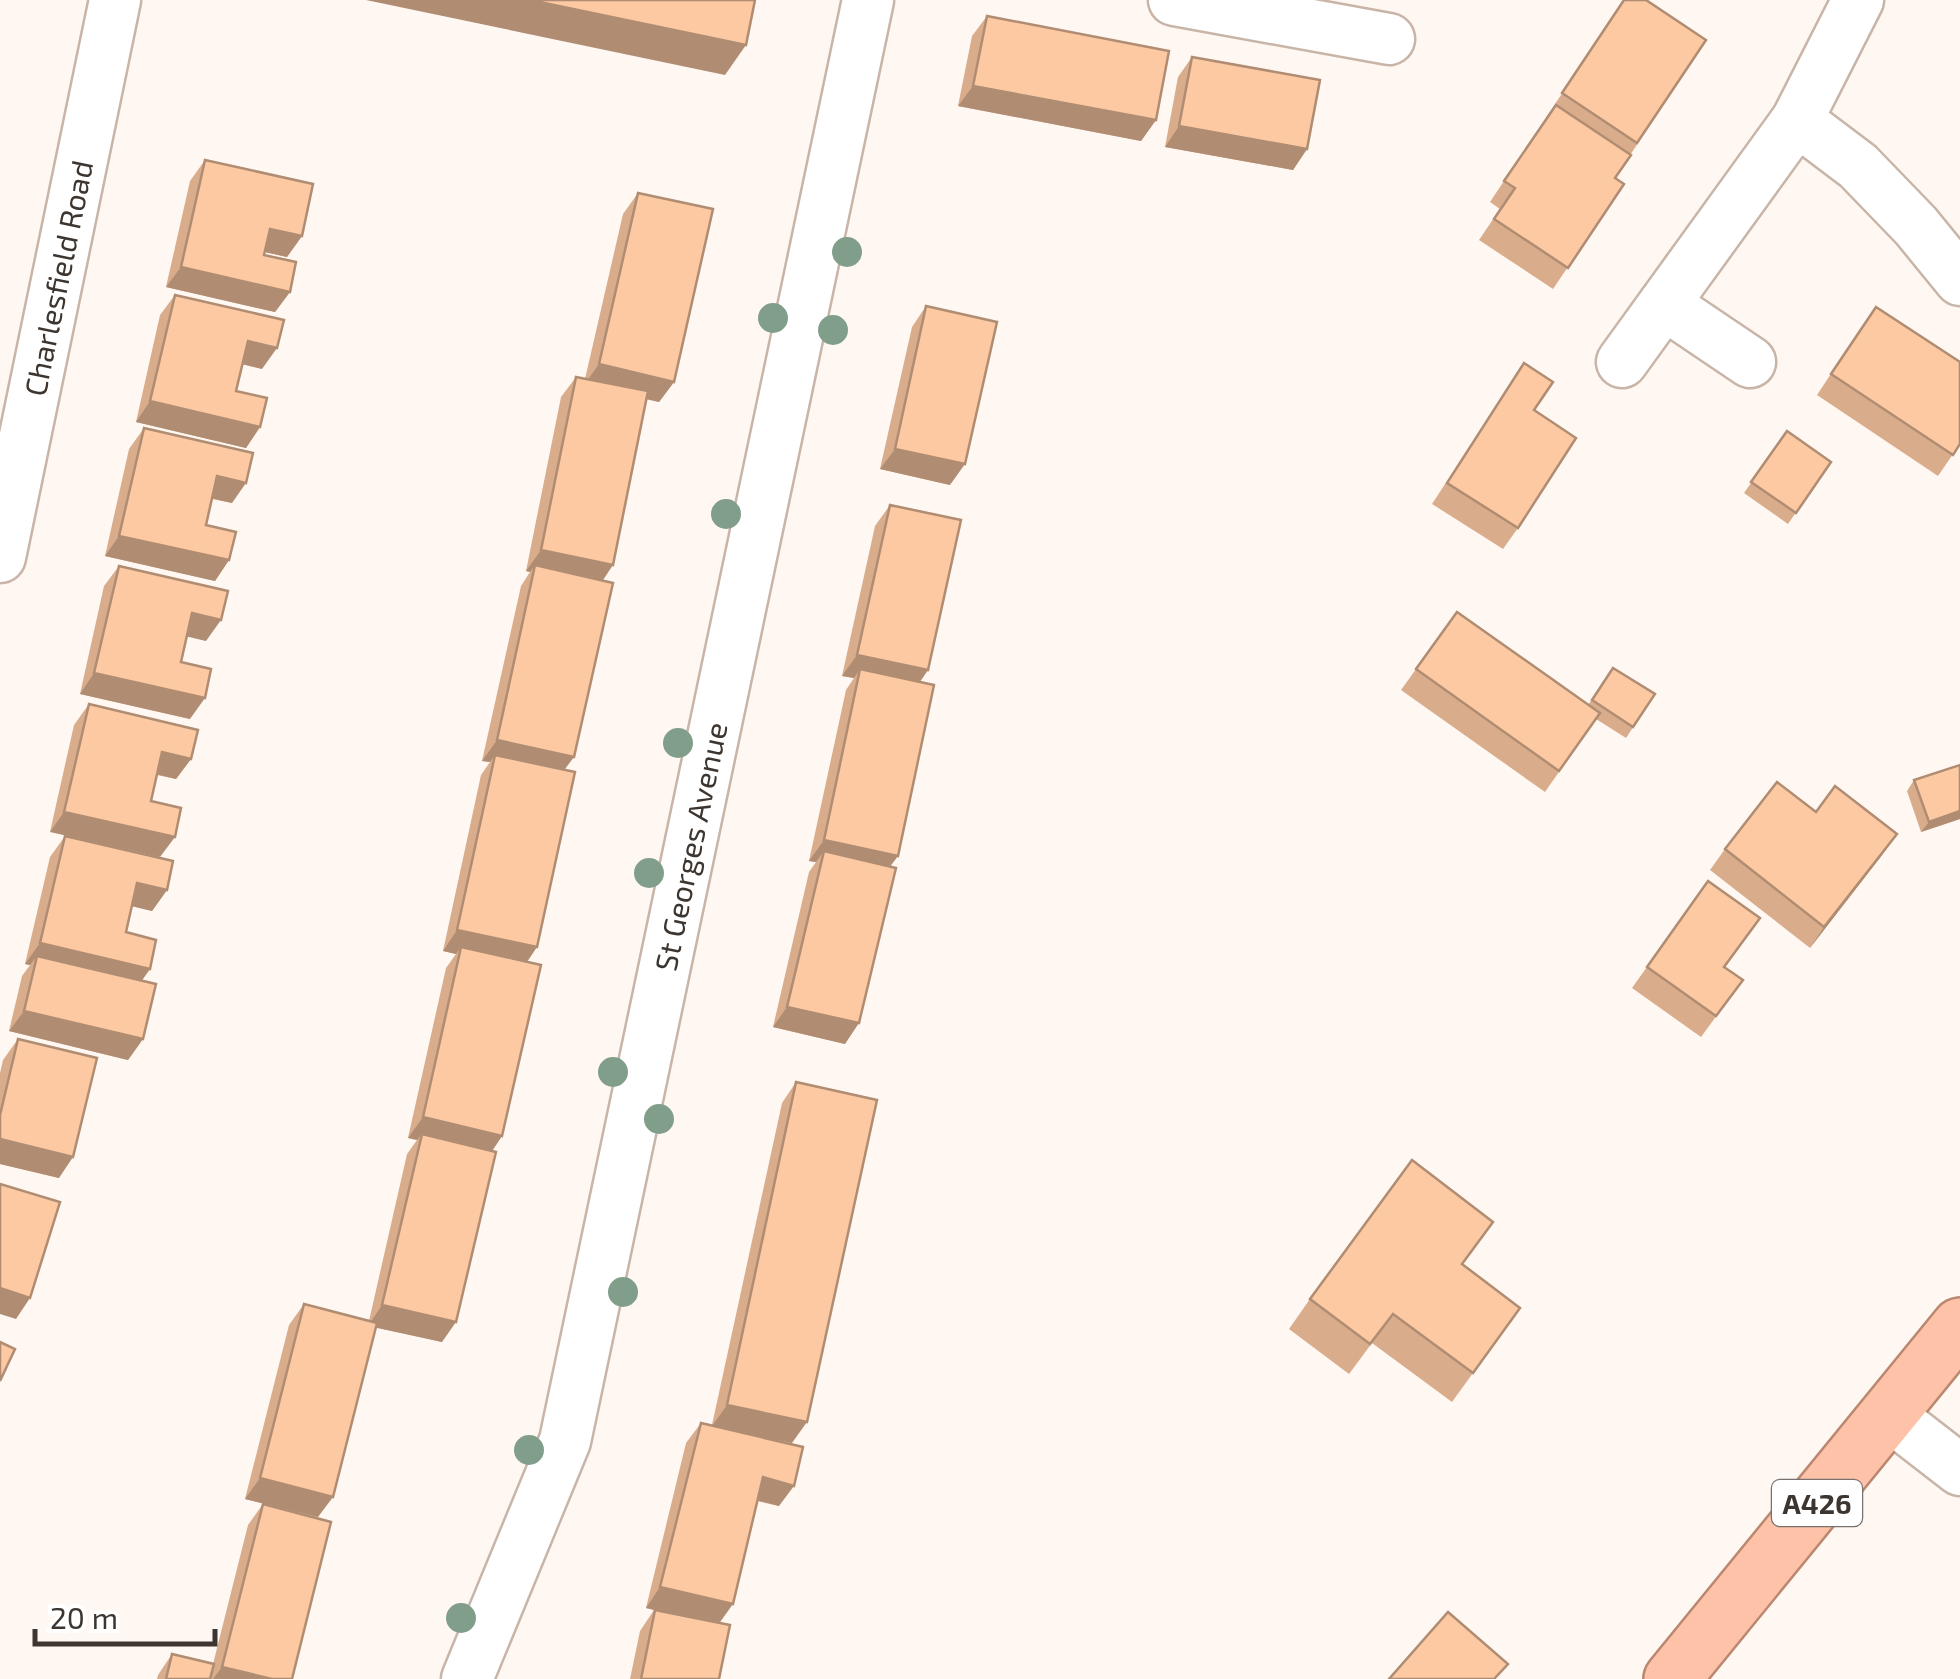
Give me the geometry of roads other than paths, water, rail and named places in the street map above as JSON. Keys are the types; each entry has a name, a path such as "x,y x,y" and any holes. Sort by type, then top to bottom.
{"highway":[{"name":"A426","path":"1672,1679 1960,1326"}],"street":[{"name":"Charlesfield Road","path":"0,557 115,0"},
{"name":"St Georges Avenue","path":"467,1679 565,1440 868,0"},
{"path":"1174,0 1389,40"},
{"path":"1622,362 1797,120 1858,0"},
{"path":"1797,120 1858,166 1916,226 1960,280"},
{"path":"1664,304 1750,362"},
{"path":"1889,1416 1960,1470"}]}
